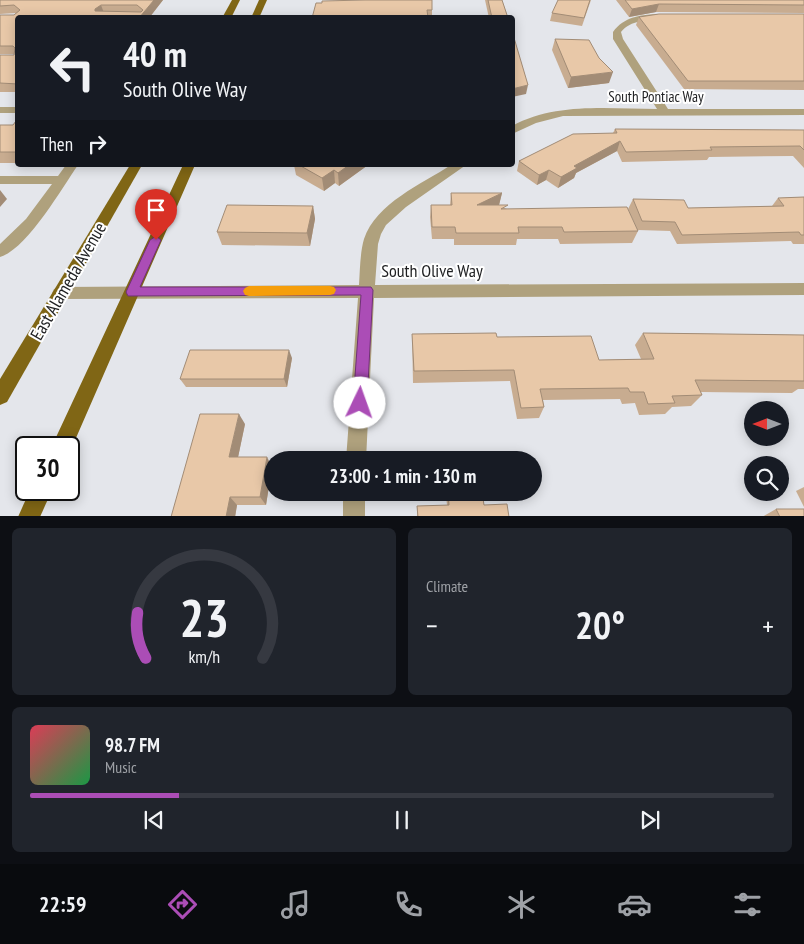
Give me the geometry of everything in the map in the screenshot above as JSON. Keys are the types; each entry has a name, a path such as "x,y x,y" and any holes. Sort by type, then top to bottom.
{"main road":[{"path":"228,15 236,0"},
{"path":"256,15 263,0"},
{"name":"East Alameda Avenue","path":"0,396 135,167"},
{"path":"66,436 189,167"},
{"path":"29,516 36,501"}],"street":[{"path":"664,112 618,39 617,32 621,27 633,20 666,17"},
{"path":"0,110 15,110"},
{"name":"South Pontiac Way","path":"515,128 532,120 563,113 804,112"},
{"path":"0,252 22,233 71,167"},
{"path":"357,451 367,290 371,244 375,231 402,203 457,167"},
{"path":"0,180 62,180"},
{"name":"South Olive Way","path":"60,293 804,289"},
{"path":"354,501 354,516"}],"building":[{"path":"0,0 154,0 142,15 15,15 15,48 13,46 0,46 0,15 14,15 20,10 14,5 0,6","holes":["101,5 137,5 143,10 141,12 95,11"]},
{"path":"432,0 432,10 427,10 428,15 313,15 316,3 322,3 322,1"},
{"path":"488,0 502,0 507,15 491,15"},
{"path":"558,0 590,0 584,18 552,13"},
{"path":"625,0 804,0 804,5 659,4 632,9"},
{"path":"659,14 804,14 804,81 688,81 639,17"},
{"path":"555,39 589,40 599,58 613,72 571,77"},
{"path":"515,41 528,85 515,88"},
{"path":"15,48 15,84 0,83 0,55 14,55"},
{"path":"15,122 15,152 0,152 0,125 13,125"},
{"path":"615,129 804,130 804,150 800,146 710,147 712,150 626,152 620,141 574,166 577,168 561,177 549,170 539,175 519,161 573,134 617,133"},
{"path":"303,167 346,167 338,173 334,170 322,178"},
{"path":"451,193 502,193 477,205 508,205 501,209 627,207 638,231 564,232 562,227 518,227 519,233 456,233 455,227 432,227 431,205 452,205"},
{"path":"804,197 804,235 801,235 799,232 682,235 675,222 642,221 633,199 684,200 688,208 784,206 778,198"},
{"path":"227,205 313,206 307,233 217,232"},
{"path":"496,333 497,337 591,336 599,360 654,359 643,333 804,335 804,381 695,380 702,395 672,396 675,403 648,404 644,392 630,392 628,388 540,389 544,407 521,408 514,370 414,371 412,334"},
{"path":"190,350 289,350 284,379 180,379"},
{"path":"200,414 239,414 229,457 264,457 264,474 260,497 230,497 226,516 171,516"},
{"path":"449,501 483,501 484,505 507,504 509,516 418,516 417,506 449,505"},
{"path":"776,509 804,509 804,516 780,516"}],"slow traffic":[{"path":"249,291 330,290"}],"route":[{"path":"156,240 132,292 367,290 360,403"}]}
